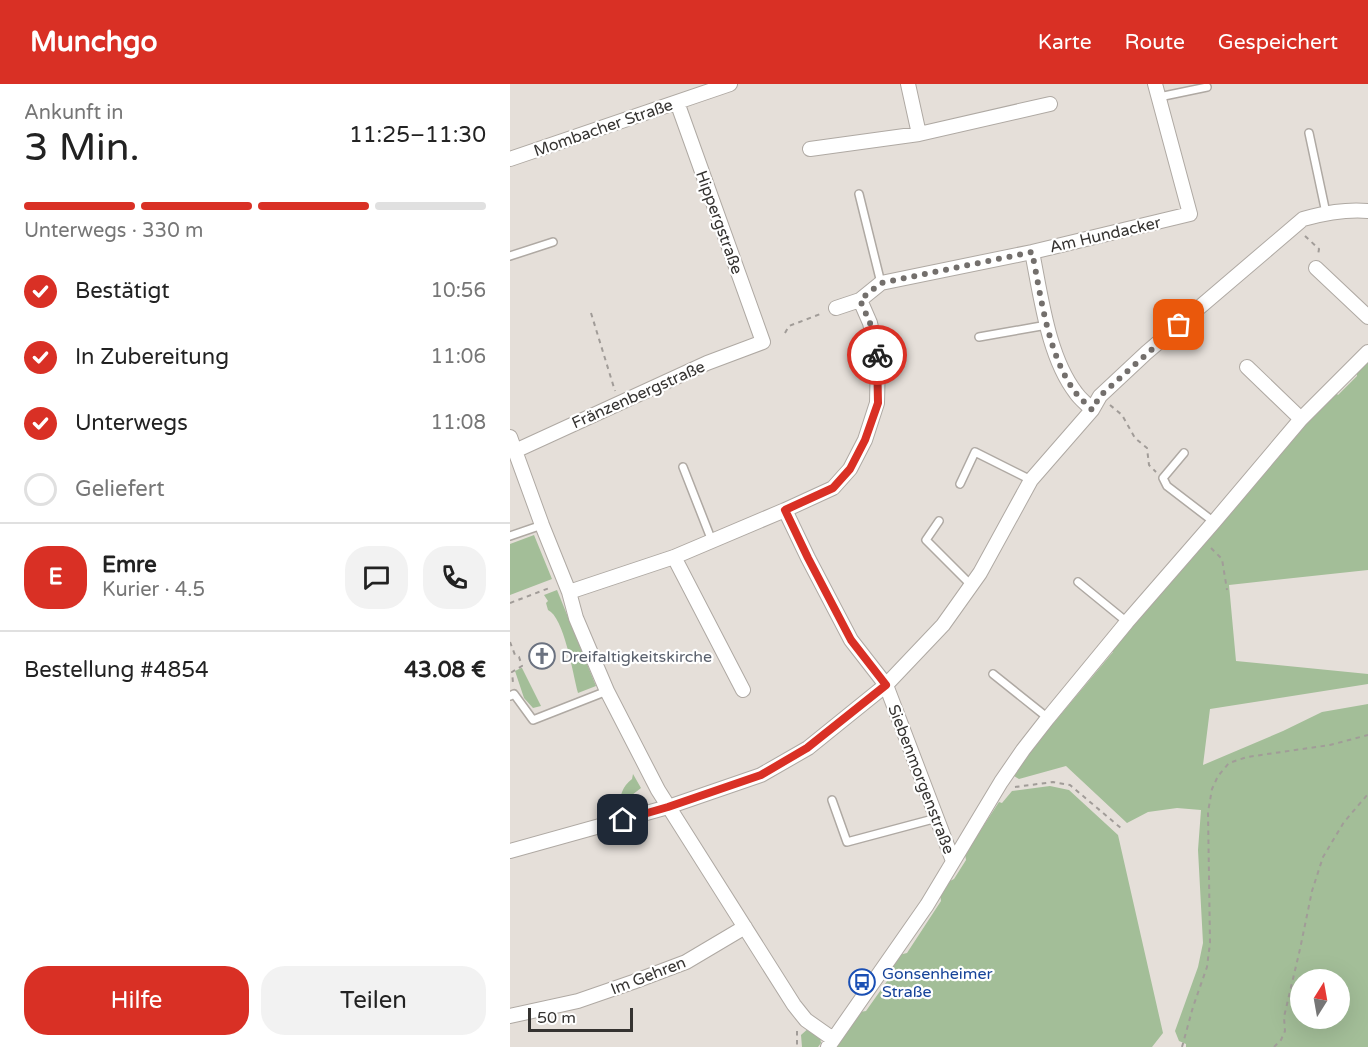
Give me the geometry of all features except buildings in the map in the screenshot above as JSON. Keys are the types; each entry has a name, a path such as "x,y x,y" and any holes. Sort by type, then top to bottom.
{"street":[{"name":"Mombacher Straße","path":"510,159 730,84"},
{"path":"908,84 919,134"},
{"name":"Am Hundacker","path":"836,308 860,300 881,283 1032,252 1190,214 1157,91"},
{"name":"Hippergstraße","path":"677,102 763,342"},
{"path":"810,149 919,134 1050,104"},
{"path":"510,851 668,807 761,775 807,748 886,685 944,625 980,573 1031,480 1092,410 1100,396 1146,353 1303,219 1326,213 1368,211"},
{"path":"1032,252 1047,325 1059,362 1075,392 1092,410"},
{"path":"1316,268 1368,317"},
{"path":"567,587 674,556 833,488 850,469 865,440 878,403 878,358 870,323 860,300"},
{"name":"Fränzenbergstraße","path":"515,451 707,363 763,342"},
{"path":"510,437 567,587 576,618 607,691 656,786 802,1016 830,1043 927,905 1001,782 1023,750 1126,622 1301,419 1368,352"},
{"path":"1247,367 1301,419"},
{"name":"Siebenmorgenstraße","path":"785,510 851,640 886,685 954,861"},
{"path":"674,556 743,690"},
{"name":"Im Gehren","path":"510,1016 578,1001 686,962 745,927"}],"lane":[{"path":"1157,91 1207,87"},
{"path":"1309,133 1326,213"},
{"path":"859,194 881,283"},
{"path":"510,256 553,242"},
{"path":"979,337 1047,325"},
{"path":"960,484 975,452 1031,480"},
{"path":"1184,453 1163,478 1167,486 1214,522"},
{"path":"683,467 712,541"},
{"path":"939,520 926,540 971,585"},
{"path":"510,536 542,525"},
{"path":"1078,582 1126,622"},
{"path":"993,675 1048,718"},
{"path":"512,695 533,720 607,691"},
{"path":"832,800 847,842 937,819"}],"path":[{"path":"1294,226 1319,249 1316,268"},
{"path":"785,333 789,326 836,308"},
{"path":"591,313 619,402"},
{"path":"1122,416 1135,438 1147,448 1149,465"},
{"path":"1200,538 1222,559 1227,590"},
{"path":"510,603 567,587"},
{"path":"510,642 522,666 512,672 512,695"},
{"path":"1182,1047 1207,968 1210,943 1208,812 1212,789 1218,776 1229,763 1247,757 1329,746 1368,735"},
{"path":"1001,782 1014,787 1053,782 1070,785 1122,829"},
{"path":"1274,1047 1281,1040 1285,1031 1284,1017 1312,891 1323,857 1344,822 1368,794"}],"green space":[{"path":"1368,357 1368,570 1229,585 1236,661 1368,674 1368,684 1210,709 1203,765 1322,712 1368,704 1368,1047 1186,1047 1186,1044 1179,1041 1175,1031 1198,967 1203,943 1198,850 1201,810 1177,808 1148,812 1127,823 1066,766 1019,779 1011,774 1113,652 1111,650 1278,458 1288,442 1334,391 1338,395 1357,376 1356,367"},
{"path":"534,535 552,579 510,595 510,544"},
{"path":"557,590 596,686 578,693 563,634 554,615 548,610 546,603 548,601 544,595"},
{"path":"522,668 541,706 533,708 524,698 515,671"},
{"path":"633,774 641,788 632,795 633,805 617,809 622,792"},
{"path":"1050,786 1069,790 1118,835 1163,1033 1152,1047 835,1047 860,1012 866,1011 890,977 889,966 895,956 907,953 941,901 940,893 944,884 954,879 966,860 965,854 999,802 1002,803 1012,791"},
{"path":"810,1027 820,1037 821,1043 818,1047 802,1047 801,1035"}],"way so far":[{"path":"877,355 870,323 860,300 881,283 1032,252 1047,325 1059,362 1075,392 1092,410 1100,396 1179,325"}],"place":[{"name":"Dreifaltigkeitskirche","path":"542,656"},
{"name":"Gonsenheimer Straße","path":"862,982"}],"route":[{"path":"623,820 761,775 807,748 886,685 851,640 785,510 833,488 850,469 865,440 878,403 877,355"}]}
